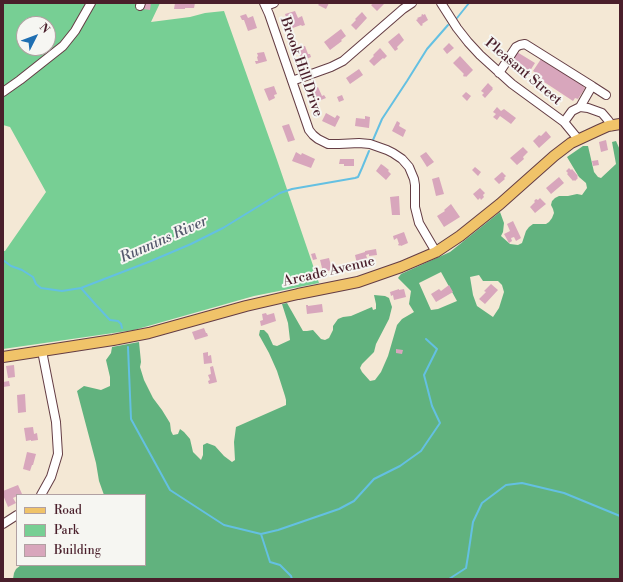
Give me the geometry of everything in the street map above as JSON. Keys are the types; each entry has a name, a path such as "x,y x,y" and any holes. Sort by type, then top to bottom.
{"main road":[{"name":"Arcade Avenue","path":"3,357 149,333 246,306 358,282 401,267 436,252 473,227 563,148 578,139 616,125"}],"street":[{"path":"3,92 63,46 75,31 91,3"},
{"path":"265,5 274,3"},
{"path":"292,80 331,67 343,61 412,3"},
{"name":"Pleasant Street","path":"441,3 457,28 480,55 499,73 564,122 578,139"},
{"name":"Brook Hill Drive","path":"265,5 309,130 323,142 333,144 359,143 377,146 393,153 405,163 409,167 414,179 416,207 420,223 436,252"},
{"path":"499,73 516,47 520,44 525,44 606,95"},
{"path":"580,107 592,86"},
{"path":"564,122 572,111 580,107 602,113 608,120 616,125"},
{"path":"42,351 56,422 58,454 51,477 42,494"},
{"path":"3,524 16,516"}],"green space":[{"path":"3,3 160,3 151,22 224,11 319,283 254,296 134,330 3,349 3,251 5,251 46,192 10,127 3,125"},
{"path":"616,141 620,150 620,579 13,579 16,569 20,566 146,566 146,494 104,494 99,481 96,463 77,391 84,386 101,390 110,386 110,377 106,360 111,353 112,347 139,342 140,367 144,380 153,398 170,423 173,435 178,434 180,429 184,432 190,439 193,452 201,460 203,455 203,445 207,443 215,446 232,462 235,460 234,442 236,427 286,405 285,396 277,371 259,335 260,330 264,330 268,334 273,345 277,346 290,340 288,323 282,304 287,303 303,331 313,330 321,339 325,340 329,338 333,330 333,326 338,319 351,316 372,307 373,310 376,309 374,295 389,298 392,307 389,319 376,344 374,352 360,368 370,381 375,380 381,372 388,356 397,325 402,319 414,312 409,304 411,291 398,278 401,274 450,252 500,212 504,223 501,236 510,244 518,245 522,243 529,227 533,224 546,224 552,218 554,213 551,205 555,198 559,196 577,194 582,195 587,188 586,183 579,177 567,157 583,146 588,146 594,172 598,177 601,178 616,164 612,142","holes":["441,272 457,301 438,309 431,310 419,283","479,275 483,281 498,281 502,285 504,292 499,308 493,317 477,306 473,295 470,277"]}],"building":[{"path":"143,3 151,3 150,10 143,9"},
{"path":"175,3 195,3 194,8 174,9"},
{"path":"320,3 329,3 326,9 318,5"},
{"path":"374,3 384,4 377,11 371,5"},
{"path":"295,11 298,18 302,16 305,25 290,29 285,14"},
{"path":"362,12 367,18 356,30 351,25"},
{"path":"246,14 248,18 253,16 257,28 248,31 244,20 242,20 240,16"},
{"path":"425,14 428,20 421,26 416,20"},
{"path":"341,29 346,36 330,50 324,42"},
{"path":"399,33 404,40 395,51 388,42"},
{"path":"449,43 454,48 447,54 443,49"},
{"path":"305,46 311,57 302,61 297,48"},
{"path":"380,48 387,56 374,66 369,61"},
{"path":"264,52 267,61 256,64 255,61 258,61 257,53"},
{"path":"517,52 535,63 528,74 510,63"},
{"path":"460,56 473,70 466,77 464,77 464,74 453,63"},
{"path":"541,59 543,61 544,59 584,85 583,86 585,88 578,99 575,98 573,101 535,76 536,73 533,71"},
{"path":"359,69 363,75 350,84 346,78"},
{"path":"488,83 493,89 485,98 482,95 484,93 481,91"},
{"path":"274,86 277,94 274,95 275,98 269,101 264,89"},
{"path":"318,87 322,96 324,95 326,98 316,102 311,90"},
{"path":"466,92 471,96 467,101 462,96"},
{"path":"342,95 344,100 339,102 337,97"},
{"path":"497,107 501,111 504,109 516,118 511,124 500,116 497,120 493,117 496,114 493,112"},
{"path":"326,113 335,118 337,115 340,117 335,127 322,121"},
{"path":"365,116 370,117 369,128 355,126 356,118 365,119"},
{"path":"397,121 400,123 399,126 406,130 403,137 392,131"},
{"path":"289,124 295,140 288,142 282,126"},
{"path":"546,131 551,137 539,148 533,141"},
{"path":"606,140 608,150 601,152 599,142"},
{"path":"523,147 528,152 523,157 524,159 517,165 510,158"},
{"path":"296,152 315,159 311,168 292,161"},
{"path":"426,152 434,162 427,167 420,156"},
{"path":"340,159 354,159 354,166 344,166 344,164 339,164"},
{"path":"598,160 599,165 593,166 592,161"},
{"path":"381,164 389,170 388,171 391,174 386,180 376,171"},
{"path":"475,167 481,172 478,176 472,170"},
{"path":"569,168 571,170 572,169 578,176 575,181 573,181 567,174 568,173 566,171"},
{"path":"502,172 506,176 504,178 505,179 499,184 494,179"},
{"path":"439,177 444,194 436,196 432,179"},
{"path":"559,177 564,183 551,194 546,188"},
{"path":"480,188 485,193 481,200 480,198 478,200 473,194"},
{"path":"399,196 400,215 392,215 390,197"},
{"path":"540,198 546,204 535,213 530,207 536,199 538,200"},
{"path":"451,204 460,217 444,227 437,216 445,211 444,210"},
{"path":"513,221 521,238 516,241 514,237 511,238 512,241 509,243 504,234 510,231 507,224"},
{"path":"404,232 408,243 399,246 397,238 394,240 393,236"},
{"path":"376,249 377,255 366,255 368,261 357,264 355,255"},
{"path":"315,253 317,259 313,260 311,254"},
{"path":"329,258 332,270 323,272 320,260"},
{"path":"491,284 498,290 485,304 479,299"},
{"path":"449,285 453,292 436,302 431,294 439,289 441,291"},
{"path":"404,289 406,297 394,300 393,295 391,296 390,292"},
{"path":"322,304 323,312 307,314 306,305"},
{"path":"266,313 267,315 274,313 276,321 261,326 260,321 263,320 262,314"},
{"path":"204,328 208,336 195,340 192,332"},
{"path":"396,349 403,350 402,354 396,353"},
{"path":"208,352 208,356 211,355 212,363 204,364 203,353"},
{"path":"14,365 15,377 8,378 6,366"},
{"path":"213,366 217,382 209,384 208,381 210,380 208,375 211,374 210,367"},
{"path":"9,381 10,386 3,387 3,382"},
{"path":"25,394 26,412 18,413 17,395"},
{"path":"33,427 34,434 37,433 38,440 26,441 24,428"},
{"path":"27,452 36,454 30,471 23,469"},
{"path":"18,485 22,494 16,494 16,496 13,498 16,503 8,507 3,491"}],"waterway":[{"name":"Runnins River","path":"457,18 469,3"},
{"name":"Runnins River","path":"373,140 382,119 427,49 448,25"},
{"name":"Runnins River","path":"3,260 11,266 22,270 33,277 36,284 41,288 62,291 81,288 191,244 223,228 280,193 292,189 358,177 369,151"},
{"path":"81,288 110,320 118,321 122,328"},
{"path":"128,347 131,419 170,490 224,525 261,534 278,530 339,509 354,501 374,479 400,466 421,451 440,423 432,406 424,375 437,349 426,339"},
{"path":"449,579 466,568 473,522 482,503 506,485 522,483 564,493 620,516"},
{"path":"261,534 270,562 280,565 292,579"}]}
